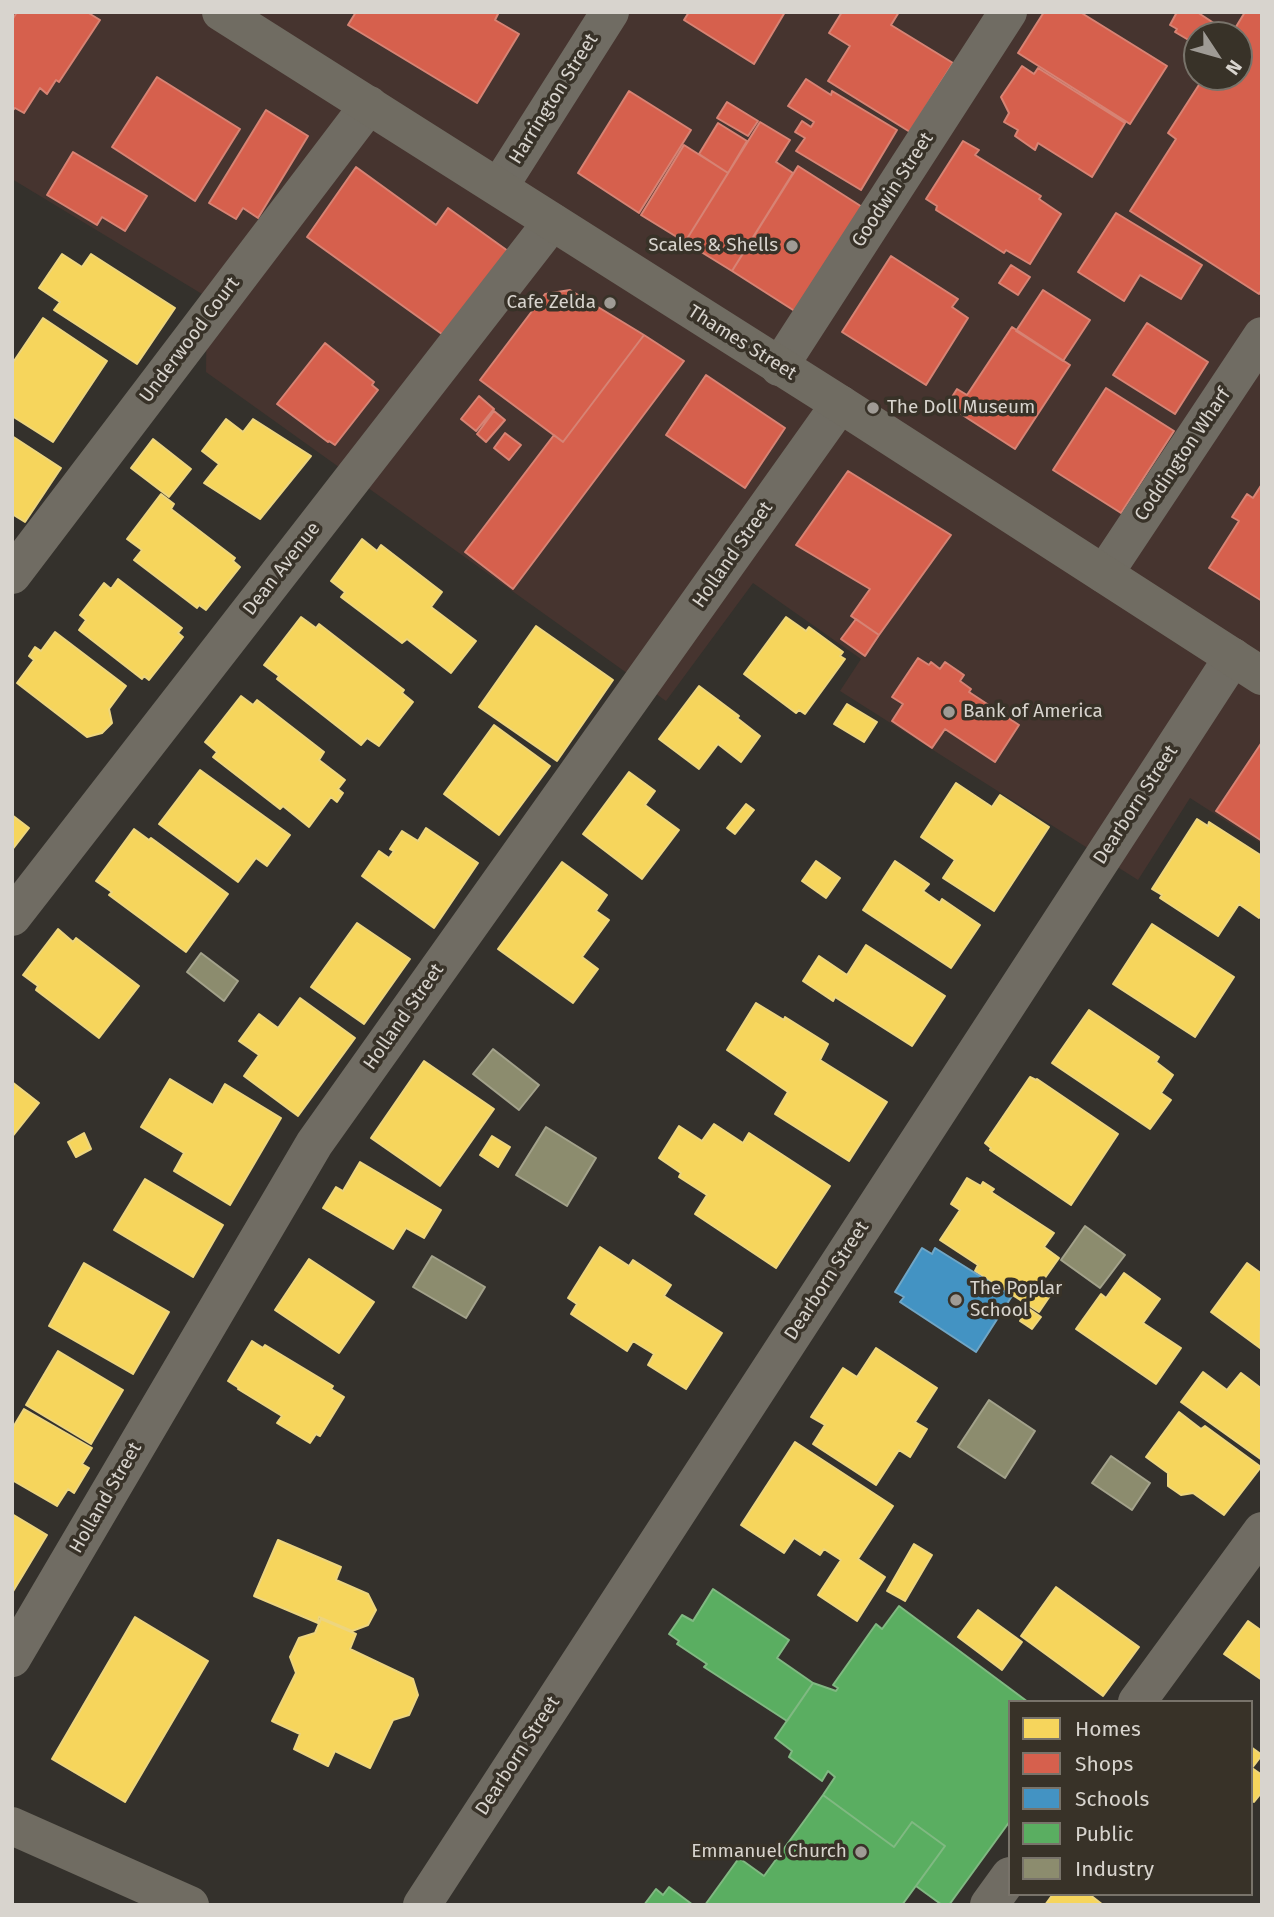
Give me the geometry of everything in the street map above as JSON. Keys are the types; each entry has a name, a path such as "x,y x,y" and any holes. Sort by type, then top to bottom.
{"main road":[{"name":"Thames Street","path":"221,12 840,404 1247,666"},
{"path":"12,1826 190,1905"}],"street":[{"name":"Harrington Street","path":"499,187 610,12"},
{"name":"Goodwin Street","path":"779,367 1008,12"},
{"name":"Underwood Court","path":"12,575 369,105"},
{"name":"Dean Avenue","path":"12,917 552,222"},
{"name":"Coddington Wharf","path":"1104,574 1262,336"},
{"name":"Holland Street","path":"12,1658 314,1144 840,404"},
{"name":"Dearborn Street","path":"422,1905 1247,666"},
{"path":"1138,1700 1262,1531"},
{"path":"989,1905 1008,1879"}],"shaded area":[{"path":"12,12 1262,12 1262,844 1190,798 1138,880 840,691 861,659 753,583 666,701 206,372 207,297 12,179"}],"building: Homes":[{"path":"62,254 82,267 91,254 175,308 137,364 54,310 60,302 39,288"},
{"path":"43,318 107,361 53,442 12,416 12,360 14,361"},
{"path":"226,419 243,432 253,419 311,456 260,519 204,483 219,464 202,451"},
{"path":"12,436 61,468 25,522 12,514"},
{"path":"153,439 191,469 169,497 131,468"},
{"path":"161,494 174,504 171,509 235,558 233,561 240,567 206,610 199,605 197,608 134,560 142,550 127,539"},
{"path":"362,539 377,551 381,545 442,592 431,607 476,641 451,673 407,639 402,643 341,597 345,592 331,581"},
{"path":"118,579 182,628 178,633 183,637 149,680 144,676 142,679 79,630 86,620 80,615 104,583 111,589"},
{"path":"301,617 316,628 319,624 404,690 402,693 413,702 379,746 367,738 361,745 277,679 279,676 264,665"},
{"path":"786,617 806,631 809,627 843,652 840,656 845,659 805,714 799,710 796,713 744,674"},
{"path":"536,626 613,680 557,761 479,707"},
{"path":"55,632 126,686 109,709 112,723 102,733 87,737 17,683 34,660 29,656 35,647 41,651"},
{"path":"699,686 739,716 737,718 760,736 741,762 718,744 699,769 659,739"},
{"path":"241,696 253,705 257,700 324,752 319,760 345,780 338,789 343,793 337,802 331,797 309,827 283,806 280,809 213,757 217,752 205,742"},
{"path":"847,704 877,722 864,742 834,724"},
{"path":"494,725 550,766 499,835 444,794"},
{"path":"200,770 290,835 267,866 256,858 238,882 159,824"},
{"path":"629,772 655,791 645,805 679,830 642,879 583,834"},
{"path":"956,783 992,807 1000,795 1049,827 994,911 943,878 955,860 921,837"},
{"path":"746,804 754,810 735,834 727,828"},
{"path":"12,815 29,828 12,850"},
{"path":"1197,819 1208,826 1209,822 1262,856 1262,914 1259,918 1239,904 1218,936 1160,898 1162,895 1152,889"},
{"path":"426,828 478,863 434,928 362,876 379,851 389,858 394,851 390,849 402,831 418,841"},
{"path":"134,829 149,840 151,838 228,894 186,952 109,895 112,892 96,881"},
{"path":"816,861 840,878 826,898 802,881"},
{"path":"895,861 929,884 923,891 940,903 942,899 980,925 951,968 863,910"},
{"path":"562,862 607,895 596,911 609,920 582,957 598,969 573,1003 498,949"},
{"path":"357,923 410,959 364,1024 311,987"},
{"path":"1152,924 1234,977 1195,1037 1113,984"},
{"path":"58,929 73,942 76,938 139,986 99,1038 36,990 38,986 23,975"},
{"path":"866,945 945,996 912,1046 835,997 833,1001 803,981 819,956 847,975"},
{"path":"300,998 355,1038 298,1116 244,1076 259,1055 239,1041 259,1014 278,1028"},
{"path":"756,1003 784,1020 785,1017 828,1044 820,1060 887,1102 849,1161 775,1114 788,1092 727,1050"},
{"path":"1089,1010 1159,1057 1156,1062 1173,1075 1161,1093 1171,1100 1150,1129 1052,1063"},
{"path":"424,1061 494,1109 440,1186 371,1138"},
{"path":"1030,1077 1037,1079 1118,1134 1071,1205 990,1150 985,1143"},
{"path":"170,1079 213,1105 225,1084 281,1118 230,1205 174,1171 184,1153 141,1127"},
{"path":"12,1082 39,1103 12,1137"},
{"path":"714,1124 743,1143 749,1133 830,1186 776,1268 695,1214 707,1195 679,1177 681,1173 659,1158 679,1126 702,1141"},
{"path":"84,1133 91,1149 76,1157 68,1142"},
{"path":"492,1136 510,1147 498,1167 480,1155"},
{"path":"360,1162 441,1210 424,1238 406,1228 393,1249 323,1208 336,1187 343,1191"},
{"path":"967,1178 981,1186 983,1182 994,1189 991,1192 1054,1233 1044,1247 1059,1258 1042,1282 1054,1290 1039,1312 975,1271 978,1265 940,1240 960,1210 951,1204"},
{"path":"145,1179 223,1225 193,1277 114,1230"},
{"path":"600,1247 629,1266 633,1260 671,1285 664,1296 722,1333 686,1389 648,1365 654,1354 633,1341 627,1351 571,1314 577,1304 568,1298"},
{"path":"309,1259 374,1302 339,1353 275,1310"},
{"path":"84,1263 169,1312 133,1374 49,1326"},
{"path":"1247,1263 1262,1274 1260,1348 1211,1312"},
{"path":"1124,1273 1160,1299 1143,1323 1181,1348 1156,1384 1076,1329 1101,1294 1106,1298"},
{"path":"1028,1308 1041,1317 1032,1329 1020,1321"},
{"path":"252,1341 263,1348 265,1345 333,1386 331,1389 344,1397 320,1436 316,1434 310,1443 277,1423 282,1416 228,1381"},
{"path":"876,1348 937,1388 915,1422 927,1429 910,1457 899,1450 876,1485 813,1444 825,1425 811,1417 843,1368 857,1377"},
{"path":"58,1351 123,1390 91,1444 26,1405"},
{"path":"1203,1372 1227,1390 1241,1373 1262,1389 1262,1460 1181,1402"},
{"path":"24,1409 92,1448 82,1464 89,1468 74,1493 68,1489 57,1506 12,1480 12,1429"},
{"path":"1179,1412 1201,1429 1205,1426 1261,1467 1224,1515 1193,1493 1181,1495 1168,1486 1168,1473 1146,1457"},
{"path":"795,1442 893,1506 858,1559 885,1577 857,1621 818,1595 841,1560 824,1549 820,1555 794,1538 784,1553 741,1525"},
{"path":"12,1514 47,1535 12,1593"},
{"path":"278,1540 341,1567 336,1580 368,1594 376,1610 368,1625 352,1631 319,1617 318,1623 254,1596"},
{"path":"914,1544 932,1555 905,1601 887,1591"},
{"path":"1056,1587 1139,1647 1103,1696 1021,1636"},
{"path":"978,1610 1022,1642 1002,1670 958,1637"},
{"path":"135,1617 208,1661 125,1802 52,1759"},
{"path":"321,1619 356,1634 350,1649 413,1679 418,1695 409,1715 393,1720 370,1768 335,1751 328,1766 294,1749 300,1734 272,1721 296,1673 290,1657 299,1638 315,1633"},
{"path":"1248,1621 1262,1631 1262,1680 1224,1654"},
{"path":"1253,1748 1262,1755 1253,1767"},
{"path":"1253,1769 1262,1775 1262,1792 1254,1802"},
{"path":"1052,1896 1092,1896 1103,1905 1045,1905"}],"building: Shops":[{"path":"17,12 87,12 100,20 59,82 56,80 47,94 40,88 24,113 15,108 12,111 12,20"},
{"path":"356,12 499,12 495,20 519,34 477,103 348,25"},
{"path":"689,12 785,12 754,64 684,20"},
{"path":"842,12 899,12 891,25 953,63 910,132 828,81 850,46 829,33"},
{"path":"1044,12 1080,12 1167,66 1130,124 1018,53"},
{"path":"1177,12 1197,12 1211,21 1183,21 1183,37 1170,25"},
{"path":"1245,12 1262,12 1262,289 1259,294 1130,211 1176,139 1168,133 1195,91 1253,91 1253,21 1240,21"},
{"path":"1022,66 1034,74 1038,68 1125,123 1092,177 1038,143 1035,150 1015,136 1018,130 1004,122 1009,113 1001,97"},
{"path":"157,77 240,129 195,201 112,147"},
{"path":"806,79 831,95 832,91 897,130 861,190 796,151 805,138 795,132 802,121 811,127 814,122 788,106"},
{"path":"629,91 691,130 639,213 578,173"},
{"path":"727,102 758,121 748,136 717,118"},
{"path":"266,110 308,136 258,218 243,208 236,219 209,203"},
{"path":"760,122 790,140 776,162 793,173 732,271 685,242"},
{"path":"718,123 747,141 728,173 699,154"},
{"path":"963,141 979,150 975,155 1041,196 1039,199 1061,214 1030,264 1006,250 1004,253 936,210 937,206 926,199"},
{"path":"684,145 728,173 685,242 641,215"},
{"path":"73,152 147,196 125,231 102,217 97,225 47,195"},
{"path":"798,166 870,212 804,317 732,271"},
{"path":"356,167 436,225 448,208 508,251 446,337 307,237"},
{"path":"1116,213 1202,265 1181,299 1140,275 1124,301 1078,272"},
{"path":"891,256 958,299 952,307 968,318 926,385 842,332"},
{"path":"1011,265 1030,277 1018,295 999,283"},
{"path":"570,290 644,335 563,442 480,380 545,294"},
{"path":"1043,290 1090,320 1063,361 1016,331"},
{"path":"1147,323 1208,362 1175,414 1113,375"},
{"path":"1012,327 1070,365 1015,449 947,405 957,389 967,395"},
{"path":"644,335 684,361 513,589 465,552 554,435 563,442"},
{"path":"325,343 374,382 372,385 378,390 335,445 277,404"},
{"path":"706,375 785,428 745,488 666,435"},
{"path":"1106,388 1174,431 1121,513 1053,470"},
{"path":"479,396 494,409 476,431 461,419"},
{"path":"494,411 505,420 486,442 477,434"},
{"path":"505,433 521,445 509,460 494,448"},
{"path":"848,471 951,535 879,635 851,616 870,589 796,545"},
{"path":"1262,484 1262,601 1209,568 1239,521 1232,517 1247,494 1253,498"},
{"path":"856,619 879,635 865,656 841,639"},
{"name":"Bank of America","path":"918,658 929,665 931,662 940,669 945,662 964,675 960,681 971,689 969,692 1019,725 995,762 945,729 932,748 892,721 903,704 892,697"},
{"path":"1262,742 1262,841 1216,811"}],"building: Schools":[{"name":"The Poplar School","path":"922,1248 932,1254 935,1248 1012,1296 976,1352 900,1302 904,1297 895,1292"}],"building: Public":[{"path":"713,1589 789,1640 777,1658 813,1683 787,1721 704,1667 707,1664 677,1644 679,1641 669,1634 682,1615 693,1621"},
{"path":"899,1606 1025,1700 1008,1700 1008,1824 949,1905 942,1905 916,1886 945,1846 912,1822 894,1847 823,1795 835,1777 828,1771 822,1781 789,1757 792,1751 775,1738 813,1683 836,1691 838,1688 833,1685 876,1624 882,1629"},
{"name":"Emmanuel Church","path":"823,1795 894,1847 912,1822 945,1846 902,1905 705,1905 739,1858 764,1876"},
{"name":"Emmanuel Church","path":"669,1887 693,1905 644,1905 656,1889 663,1895"}],"building: Industry":[{"path":"201,953 238,981 224,1001 187,972"},
{"path":"493,1049 539,1085 519,1110 473,1074"},
{"path":"546,1127 596,1158 567,1206 516,1175"},
{"path":"1085,1226 1125,1255 1100,1288 1061,1260"},
{"path":"432,1256 485,1287 466,1318 413,1287"},
{"path":"989,1400 1035,1431 1005,1478 958,1447"},
{"path":"1111,1456 1150,1483 1132,1510 1092,1483"}],"place":[{"name":"Scales & Shells","path":"792,246"},
{"name":"Cafe Zelda","path":"610,303"},
{"name":"The Doll Museum","path":"873,408"},
{"name":"Bank of America","path":"949,712"},
{"name":"The Poplar School","path":"956,1300"},
{"name":"Emmanuel Church","path":"861,1852"}]}
